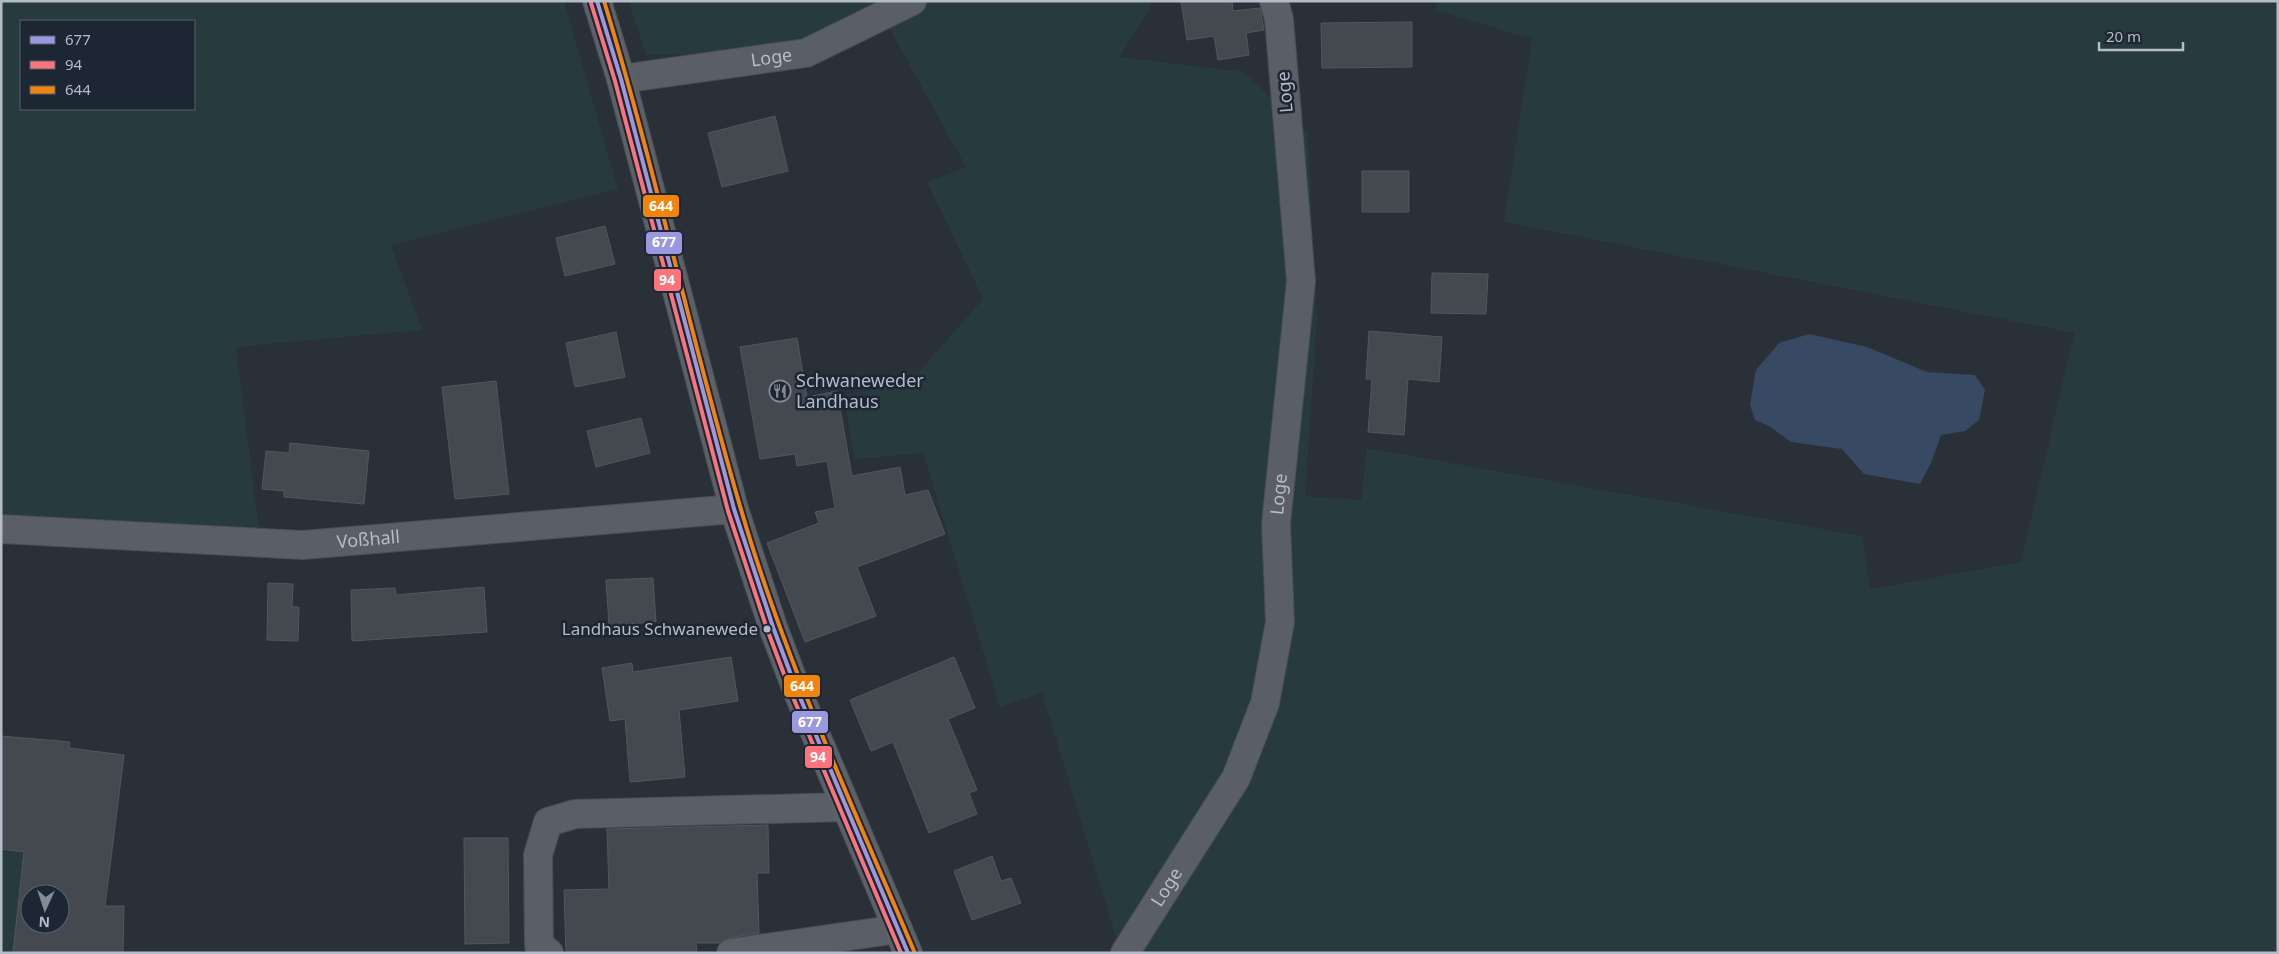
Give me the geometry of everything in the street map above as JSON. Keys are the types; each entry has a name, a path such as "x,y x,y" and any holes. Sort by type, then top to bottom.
{"main road":[{"path":"598,1 621,79 734,509 776,636 903,941"}],"street":[{"name":"Loge","path":"621,79 806,53 912,1"},
{"name":"Loge","path":"1125,953 1236,778 1265,703 1280,622 1276,524 1301,281 1279,19 1274,1"},
{"name":"Voßhall","path":"1,529 37,541 303,545 734,509"},
{"path":"548,953 539,945 538,856 548,822 575,814 846,807"},
{"path":"731,953 903,941"}],"green space":[{"path":"1,1 564,1 618,189 391,245 422,330 236,347 259,528 1,514"},
{"path":"628,1 1154,1 1120,57 1244,72 1308,133 1317,318 1305,496 1361,500 1367,448 1862,536 1870,589 2021,562 2074,333 1504,222 1532,39 1436,10 1436,1 2278,1 2278,953 1121,953 1042,693 1000,707 923,453 854,459 844,395 908,384 983,299 927,182 966,167 877,6 795,41 704,55 646,55"},
{"path":"1,849 24,852 13,953 1,953"}],"water":[{"path":"1809,334 1867,347 1927,372 1975,375 1985,390 1979,420 1965,431 1941,435 1931,463 1920,484 1864,474 1842,449 1791,442 1769,426 1755,420 1750,405 1756,370 1779,343"}],"building":[{"path":"1181,1 1232,1 1233,11 1260,8 1264,30 1246,33 1249,55 1218,60 1214,36 1187,40"},
{"path":"1412,22 1412,67 1322,68 1321,23"},
{"path":"775,116 788,171 722,187 708,133"},
{"path":"1362,171 1409,171 1409,212 1362,212"},
{"path":"605,226 615,264 565,276 556,238"},
{"path":"1432,273 1488,274 1486,314 1431,313"},
{"path":"1369,331 1442,337 1439,382 1408,379 1404,435 1368,432 1372,379 1366,379"},
{"path":"616,332 625,377 575,387 566,343"},
{"path":"797,338 807,397 837,391 852,476 900,467 905,495 928,490 945,534 857,567 876,616 805,642 767,543 819,523 815,512 835,508 827,461 797,466 795,454 760,459 740,347"},
{"path":"496,381 509,494 455,499 442,387"},
{"path":"641,418 650,453 596,467 587,431"},
{"path":"290,443 369,451 364,504 284,497 284,491 262,489 266,451 289,453"},
{"path":"653,578 656,622 609,625 606,580"},
{"path":"268,583 293,584 292,607 299,607 298,641 267,640"},
{"path":"484,587 487,632 352,641 351,590 395,588 396,595"},
{"path":"731,657 738,701 679,710 685,777 630,782 625,719 610,721 602,668 632,663 633,672"},
{"path":"954,657 975,708 948,719 977,790 969,793 977,814 929,833 893,742 871,751 850,700"},
{"path":"1,736 70,742 69,748 124,755 105,906 124,906 123,953 13,953 20,889 20,934 70,934 70,884 21,884 24,852 1,849"},
{"path":"768,825 769,873 757,873 759,933 729,938 720,943 696,943 697,952 566,953 564,890 609,889 607,829"},
{"path":"464,838 508,838 509,943 465,944"},
{"path":"992,856 1001,881 1011,878 1021,903 972,920 954,871"}],"transit line":[{"name":"677","path":"597,1 621,79 734,509 773,627 796,688 908,953"},
{"name":"644","path":"604,1 640,127 722,443 758,563 777,619 820,731 914,951"},
{"name":"94","path":"591,3 615,81 728,511 767,629 790,690 901,953"}],"place":[{"name":"Schwaneweder Landhaus","path":"780,391"},
{"name":"Landhaus Schwanewede","path":"767,629"}]}
